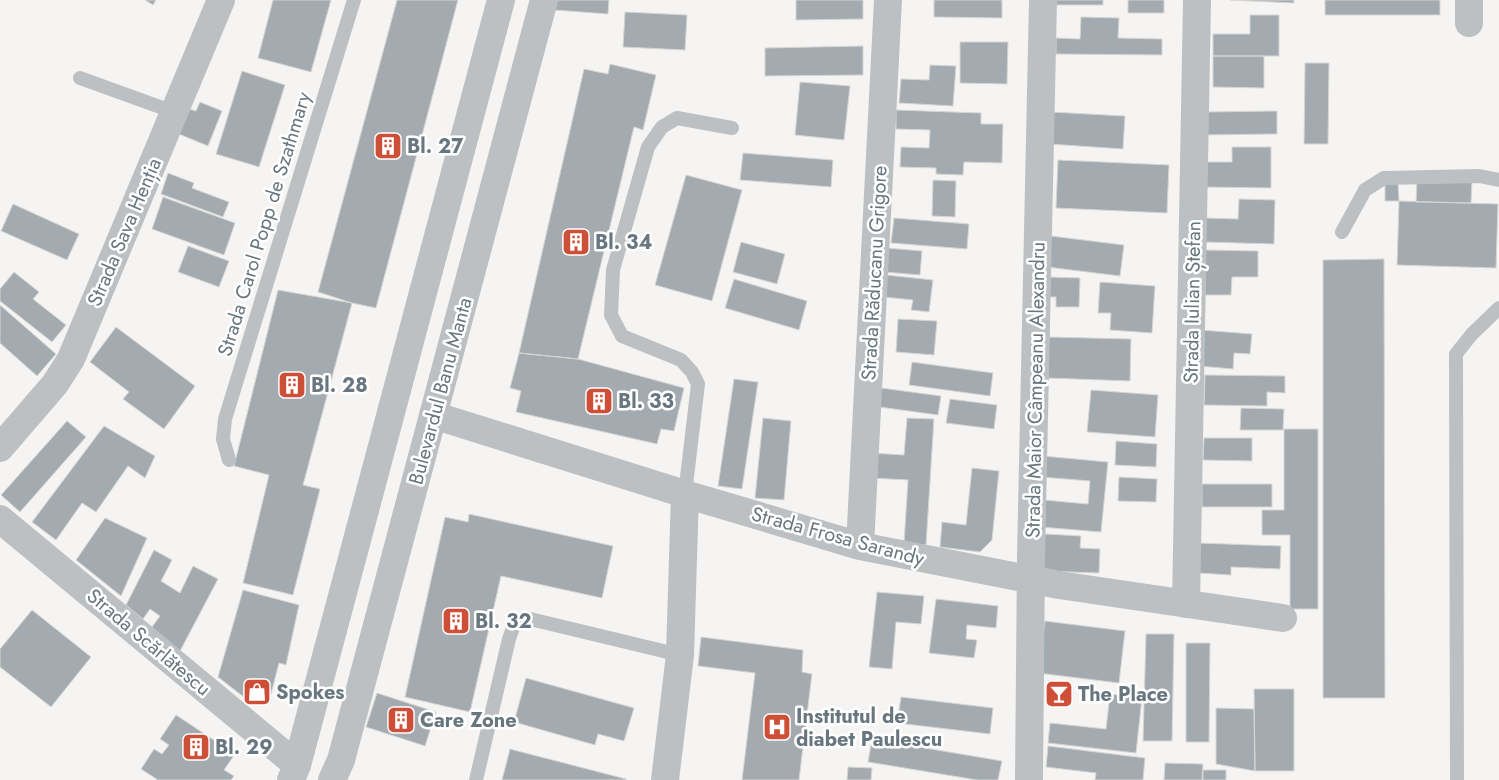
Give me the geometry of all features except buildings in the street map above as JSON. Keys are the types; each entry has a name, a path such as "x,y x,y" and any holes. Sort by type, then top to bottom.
{"street":[{"name":"Strada Sava Henția","path":"0,448 55,384 72,359 221,0"},
{"name":"Bulevardul Banu Manta","path":"294,772 501,0"},
{"name":"Bulevardul Banu Manta","path":"332,780 341,760 544,0"},
{"name":"Strada Răducanu Grigore","path":"860,546 888,0"},
{"name":"Strada Maior Câmpeanu Alexandru","path":"1028,780 1043,0"},
{"name":"Strada Iulian Ștefan","path":"1186,604 1197,0"},
{"name":"Strada Frosa Sarandy","path":"433,415 685,494 860,546 1031,580 1283,618"},
{"path":"665,780 680,654 685,494"},
{"name":"Strada Scărlătescu","path":"0,519 294,772"}],"lane":[{"name":"Strada Carol Popp de Szathmary","path":"229,460 223,439 225,419 354,0"},
{"path":"80,78 174,112"},
{"path":"685,494 698,384 692,372 681,360 622,336 611,315 613,270 648,148 662,127 677,118 732,128"},
{"path":"1342,232 1365,190 1384,178 1479,176 1499,180"},
{"path":"1457,780 1456,354 1472,334 1499,308"},
{"path":"476,780 509,639 514,625 526,618 680,654"}],"place":[{"name":"Bl. 27","path":"388,146"},
{"name":"Bl. 34","path":"576,242"},
{"name":"Bl. 28","path":"292,385"},
{"name":"Bl. 33","path":"599,401"},
{"name":"Bl. 32","path":"456,621"},
{"name":"Spokes","path":"257,692"},
{"name":"The Place","path":"1059,694"},
{"name":"Care Zone","path":"401,720"},
{"name":"Institutul de diabet Paulescu","path":"777,727"},
{"name":"Bl. 29","path":"196,747"}]}
